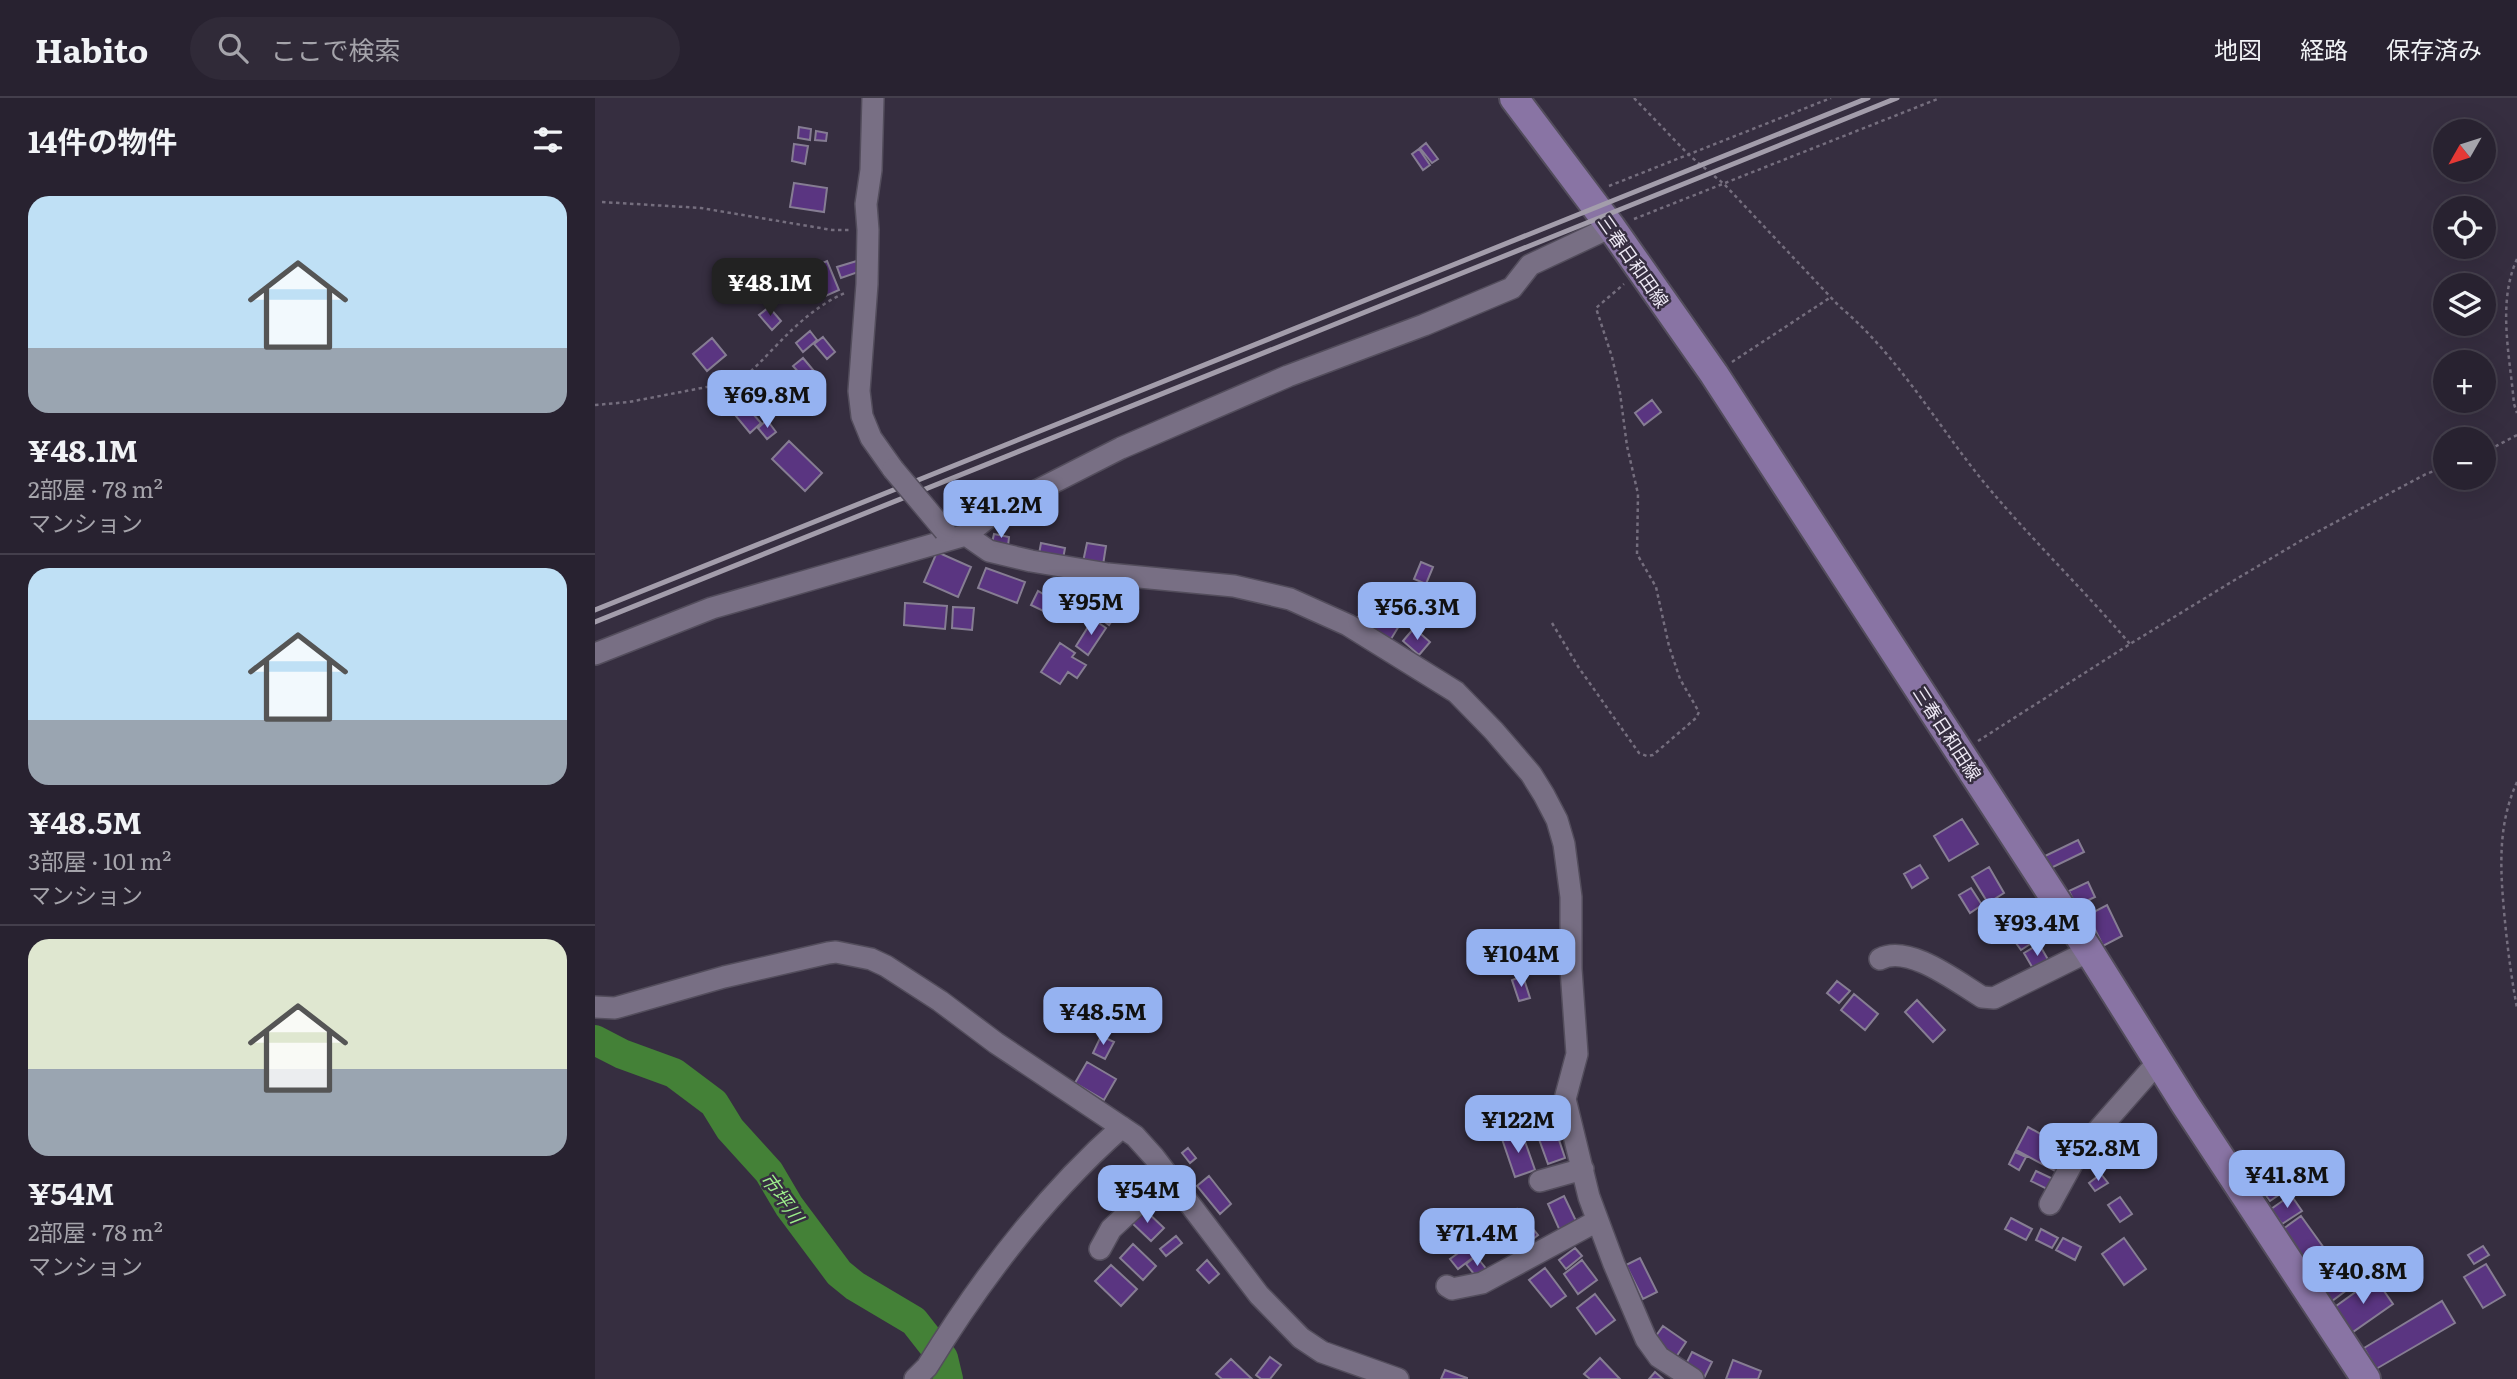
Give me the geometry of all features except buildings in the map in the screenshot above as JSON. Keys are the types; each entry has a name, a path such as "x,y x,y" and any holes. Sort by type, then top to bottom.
{"main road":[{"name":"三春日和田線","path":"1514,98 1611,227 1714,374 2366,1379"}],"street":[{"path":"873,98 871,170 866,204 867,284 860,405 871,438 893,469 954,535 989,551 1031,561 1108,574 1234,586 1290,599 1348,625 1457,692 1531,775 1552,811 1564,844 1571,897 1571,969 1577,1054 1565,1099 1583,1169 1597,1221 1646,1339 1659,1357 1693,1379"},
{"path":"595,654 712,608 954,535 1121,448 1288,376 1424,325 1512,288 1530,265 1611,227"},
{"path":"1880,959 1889,954 1915,958 1982,997 1994,998 2089,951"},
{"path":"595,1007 615,1008 724,977 828,953 837,952 871,959 940,1001 996,1043 1135,1136 1259,1295 1301,1338 1322,1352 1398,1379"},
{"path":"2050,1204 2078,1153 2158,1062"},
{"path":"915,1379 927,1367 987,1277 1018,1237 1103,1144 1122,1127"},
{"path":"1541,1181 1583,1169"},
{"path":"1100,1249 1111,1229 1168,1176"},
{"path":"1447,1286 1452,1289 1482,1283 1597,1221"}],"path":[{"path":"1635,98 1690,156 1724,184 1831,297 1860,323 1987,486 2130,644"},
{"path":"1587,195 1831,98"},
{"path":"1611,227 1940,98"},
{"path":"601,202 701,208 832,230 868,230"},
{"path":"2517,259 2506,287 2508,336 2517,413"},
{"path":"1552,623 1579,668 1639,752 1647,756 1653,755 1696,718 1699,712 1680,679 1655,587 1637,554 1638,494 1626,446 1615,369 1596,308 1640,271"},
{"path":"595,405 629,402 738,381 750,373 808,314 829,299 867,284"},
{"path":"1714,374 1831,297"},
{"path":"2496,446 2517,435"},
{"path":"1960,752 2130,644 2302,540 2433,471"},
{"path":"2517,782 2503,823 2500,874 2509,965 2517,1008"}],"waterway":[{"name":"市坪川","path":"595,1040 622,1054 674,1073 714,1103 730,1129 769,1172 789,1206 839,1273 855,1286 914,1321 943,1358 948,1379"}],"railway":[{"path":"595,610 1868,98"},
{"path":"595,622 1897,98"}]}
